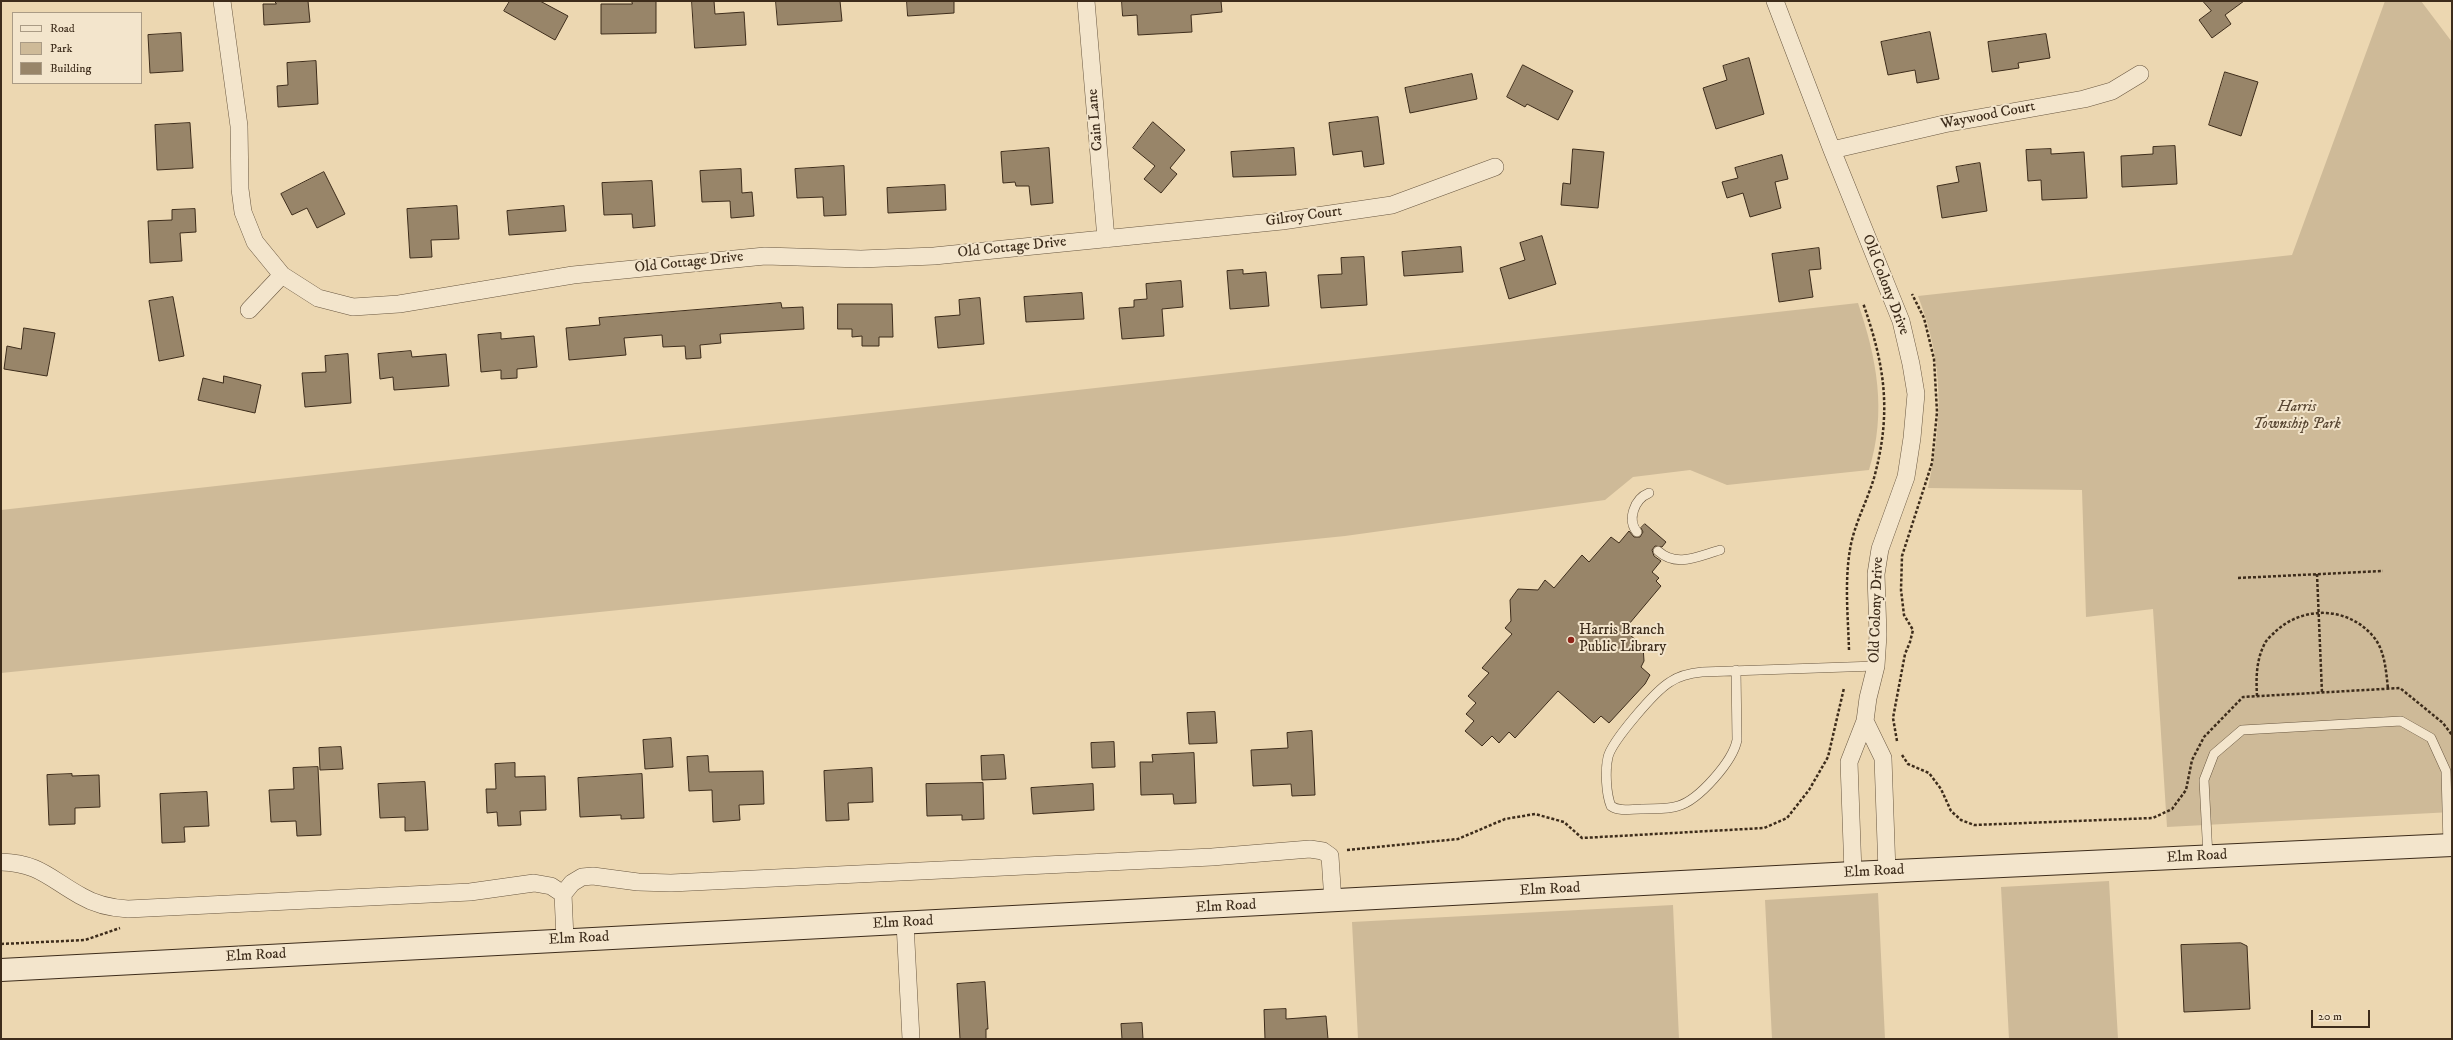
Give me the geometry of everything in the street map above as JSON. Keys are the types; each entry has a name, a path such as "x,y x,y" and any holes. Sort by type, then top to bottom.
{"street":[{"name":"Old Cottage Drive","path":"222,1 239,126 240,189 243,212 255,242 282,275 318,298 353,307 400,304 573,275 765,256 861,259 934,256 1106,239"},
{"name":"Cain Lane","path":"1086,1 1106,239"},
{"name":"Old Colony Drive","path":"1775,1 1832,150 1901,321 1916,394 1912,438 1906,477 1880,550 1876,574 1878,636 1876,666 1868,698 1865,721 1849,762 1853,873"},
{"name":"Waywood Court","path":"1832,150 1944,124 2084,99 2112,91 2140,74"},
{"name":"Gilroy Court","path":"1106,239 1282,221 1392,205 1495,167"},
{"path":"249,310 282,275"},
{"path":"1865,721 1883,758 1887,872"},
{"name":"Elm Road","path":"1,970 565,940 1333,902 1853,873 2450,845"},
{"path":"565,940 563,894 572,883 582,877 593,876 638,882 671,884 1212,857 1310,849 1323,851 1330,856 1333,902"},
{"path":"1,862 21,862 36,868 82,897 105,907 136,909 470,892 534,883 551,886 563,894"},
{"path":"905,923 911,1039"}],"lane":[{"path":"1637,532 1633,526 1632,514 1641,499 1649,493"},
{"path":"1658,551 1668,559 1678,561 1720,550"},
{"path":"1736,670 1737,740 1735,749 1701,792 1686,803 1671,808 1619,810 1611,806 1609,800 1608,766 1610,750 1621,734 1660,688 1675,679 1690,673 1736,670 1876,666"},
{"path":"2208,857 2204,780 2214,754 2242,730 2401,721 2431,738 2446,771 2450,845"}],"path":[{"path":"1911,292 1924,318 1934,360 1937,412 1932,463 1902,556 1901,590 1904,615 1912,630 1910,642 1904,654 1893,718 1898,750 1908,764 1929,773 1941,789 1951,810 1961,820 1974,825 2153,818 2172,809 2186,790 2192,760 2204,737 2243,697 2400,688 2443,723 2452,735"},
{"path":"1849,650 1847,572 1851,544 1858,515 1873,480 1881,448 1885,415 1884,381 1876,338 1863,302"},
{"path":"2238,578 2383,571"},
{"path":"2317,574 2322,693"},
{"path":"2257,696 2255,672 2265,642 2286,621 2319,612 2348,616 2372,635 2385,661 2388,689"},
{"path":"1,944 85,940 120,928 136,909"}],"green space":[{"name":"Harris Township Park","path":"2385,1 2421,1 2452,42 2452,812 2167,827 2153,609 2086,617 2082,490 1928,488 1933,463 1938,415 1937,368 1927,321 1918,296 2292,255"},
{"path":"1858,303 1875,365 1877,386 1878,427 1869,470 1727,485 1690,470 1633,477 1605,500 1345,536 1,673 1,510"},
{"path":"2109,881 2118,1039 2009,1039 2001,887"},
{"path":"1878,893 1885,1039 1772,1039 1765,900"},
{"path":"1673,905 1679,1039 1358,1039 1352,922"}],"building":[{"path":"275,1 308,1 310,22 264,25 263,4 276,4"},
{"path":"510,1 540,1 568,16 555,40 504,11"},
{"path":"632,1 656,1 656,33 601,34 601,4 632,4"},
{"path":"692,1 714,1 715,14 744,12 746,45 695,48"},
{"path":"776,1 840,1 842,21 778,25"},
{"path":"907,1 954,1 954,13 908,16"},
{"path":"1122,1 1221,1 1222,12 1191,15 1192,32 1138,35 1137,15 1123,16"},
{"path":"2203,1 2244,1 2225,15 2231,24 2212,38 2199,20 2211,11"},
{"path":"1930,32 1939,79 1917,83 1915,70 1888,75 1881,42"},
{"path":"181,33 183,71 150,73 148,35"},
{"path":"2046,34 2050,58 2018,63 2019,68 1992,72 1988,42"},
{"path":"1749,58 1764,114 1716,129 1703,88 1727,80 1723,66"},
{"path":"316,61 318,104 278,107 277,86 288,85 287,63"},
{"path":"1523,65 1573,91 1558,120 1527,104 1525,107 1507,97"},
{"path":"2225,72 2258,82 2241,136 2209,125"},
{"path":"1472,74 1477,99 1410,113 1405,88"},
{"path":"1378,117 1384,164 1364,167 1362,151 1333,155 1329,123"},
{"path":"1153,122 1185,150 1170,168 1177,174 1161,193 1144,179 1155,166 1133,148"},
{"path":"190,123 193,168 157,170 155,125"},
{"path":"2175,146 2177,184 2122,187 2121,156 2153,154 2153,147"},
{"path":"1049,148 1053,203 1031,205 1029,186 1016,186 1015,182 1003,183 1001,152"},
{"path":"1294,148 1296,175 1233,177 1231,152"},
{"path":"1573,149 1604,152 1598,208 1561,205 1563,183 1570,184"},
{"path":"2051,149 2051,154 2084,152 2087,198 2042,200 2041,180 2028,181 2026,150"},
{"path":"1782,155 1788,179 1775,182 1781,208 1750,217 1743,193 1727,198 1722,182 1738,178 1735,168"},
{"path":"1980,163 1987,211 1942,218 1937,186 1959,182 1956,167"},
{"path":"844,166 846,215 824,216 823,197 797,198 795,169"},
{"path":"741,169 742,193 752,192 754,216 731,218 730,201 702,202 700,171"},
{"path":"324,172 345,214 317,228 307,208 292,215 281,194"},
{"path":"652,181 655,226 633,228 632,214 604,215 602,183"},
{"path":"945,185 946,210 888,213 887,188"},
{"path":"457,206 459,239 431,240 432,257 410,258 407,209"},
{"path":"564,206 566,231 509,235 507,211"},
{"path":"195,209 196,232 180,233 182,261 150,263 148,221 172,220 172,210"},
{"path":"1542,236 1556,284 1509,299 1500,268 1525,260 1520,243"},
{"path":"1461,247 1463,272 1404,276 1402,252"},
{"path":"1819,248 1821,269 1809,270 1813,297 1779,302 1772,254"},
{"path":"1364,257 1367,305 1321,308 1318,275 1342,274 1341,258"},
{"path":"1243,270 1243,274 1266,272 1269,306 1230,309 1227,271"},
{"path":"1181,281 1183,307 1162,309 1164,336 1122,339 1119,308 1134,307 1134,300 1147,299 1146,284"},
{"path":"1082,293 1084,319 1026,322 1024,297"},
{"path":"173,297 184,356 159,361 149,301"},
{"path":"980,298 984,344 938,348 935,317 960,315 959,300"},
{"path":"781,303 782,308 803,307 804,329 720,334 721,343 700,345 701,358 686,359 685,346 663,347 662,335 624,338 626,355 569,360 566,328 600,325 599,318"},
{"path":"838,304 892,304 893,337 879,337 879,346 862,346 862,336 852,337 852,329 838,329"},
{"path":"24,328 55,333 47,376 4,369 7,346 21,349"},
{"path":"501,333 501,339 534,336 537,367 517,369 517,378 501,379 501,370 481,372 478,335"},
{"path":"411,351 412,357 446,354 449,386 394,390 393,377 380,379 378,354"},
{"path":"348,354 351,403 305,407 302,373 326,372 325,356"},
{"path":"224,376 261,385 255,413 198,400 203,378 223,383"},
{"name":"Harris Branch Public Library","path":"1645,524 1666,542 1662,547 1655,546 1652,550 1654,556 1661,561 1652,572 1659,578 1656,581 1661,586 1624,630 1643,646 1644,661 1641,667 1650,675 1645,684 1609,723 1601,716 1594,723 1558,691 1515,738 1509,732 1499,743 1492,736 1482,746 1465,731 1474,721 1466,714 1476,703 1468,696 1489,673 1482,668 1512,634 1505,628 1511,621 1510,600 1518,589 1538,590 1545,580 1554,588 1582,555 1589,562 1611,537 1619,543 1629,531 1634,537 1640,537 1643,532 1641,528"},
{"path":"1215,712 1217,743 1189,744 1187,713"},
{"path":"1312,731 1315,795 1292,796 1291,784 1253,786 1251,750 1288,748 1287,733"},
{"path":"671,738 673,767 645,769 643,740"},
{"path":"1114,742 1115,767 1092,768 1091,743"},
{"path":"341,747 343,769 320,770 319,748"},
{"path":"1194,753 1196,803 1174,804 1173,794 1141,795 1140,762 1153,762 1152,755"},
{"path":"1004,755 1006,779 982,780 981,756"},
{"path":"708,756 709,772 763,771 764,804 739,805 740,820 713,822 712,790 689,791 687,757"},
{"path":"515,763 515,777 545,776 546,810 520,811 521,825 498,826 497,812 487,813 486,789 496,789 495,764"},
{"path":"318,767 321,835 297,836 296,821 271,822 269,790 294,789 293,768"},
{"path":"872,768 873,802 848,803 849,820 826,821 824,771"},
{"path":"72,774 72,776 99,775 100,807 75,808 75,824 49,825 47,775"},
{"path":"642,774 644,818 621,819 621,815 580,817 578,778"},
{"path":"425,782 428,830 405,831 405,817 380,818 378,784"},
{"path":"983,783 984,819 962,820 962,815 927,816 926,784"},
{"path":"1093,784 1094,810 1033,814 1031,788"},
{"path":"207,792 209,826 184,827 185,842 162,843 160,794"},
{"path":"2241,943 2247,946 2250,1009 2184,1012 2181,945"},
{"path":"985,982 988,1029 986,1029 986,1039 960,1039 957,984"},
{"path":"1286,1009 1286,1019 1326,1016 1328,1039 1265,1039 1264,1010"},
{"path":"1142,1023 1143,1039 1122,1039 1121,1024"}],"place":[{"name":"Harris Branch Public Library","path":"1571,640"}]}
